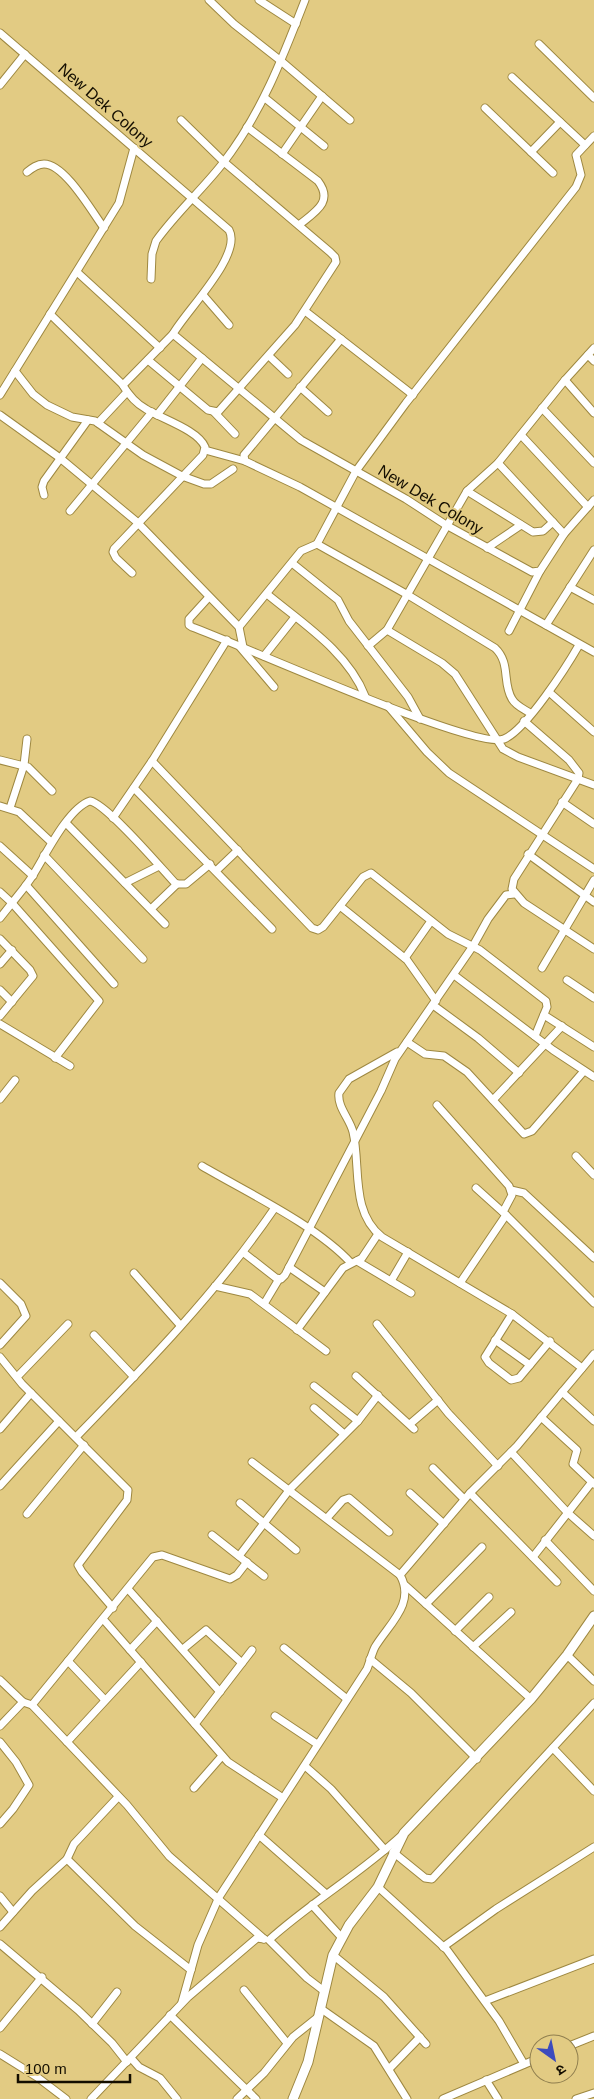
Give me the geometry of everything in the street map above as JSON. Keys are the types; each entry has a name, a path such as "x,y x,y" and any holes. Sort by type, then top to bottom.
{"street":[{"path":"209,0 234,24 350,120"},
{"path":"259,0 296,24"},
{"path":"151,279 152,254 156,241 224,162 265,98 305,0"},
{"name":"New Dek Colony","path":"0,34 228,230 232,239 218,270 203,295 174,334 274,419 320,452 487,548 532,572 540,571"},
{"path":"539,44 594,98"},
{"path":"0,85 25,54"},
{"path":"512,78 585,145"},
{"path":"282,154 322,96"},
{"path":"265,98 324,146"},
{"path":"485,108 553,173"},
{"path":"181,120 224,162 335,257 336,262 305,311 269,356 218,412 214,412"},
{"path":"531,152 560,122"},
{"path":"247,127 318,181 325,195 318,209 299,225"},
{"path":"239,627 306,548 317,544 356,471 576,187 581,175 576,156 594,136"},
{"path":"0,395 119,203 134,148"},
{"path":"27,172 36,166 45,164 61,171 104,228"},
{"path":"77,272 160,348"},
{"path":"203,295 229,325"},
{"path":"305,311 413,395"},
{"path":"50,314 123,385 127,392 154,414 189,431 204,443 205,450 117,544 113,552 116,558 132,573"},
{"path":"123,385 174,334"},
{"path":"245,461 244,455 341,339"},
{"path":"368,646 387,630 446,525 468,491 498,463 565,380 594,348"},
{"path":"588,355 594,361"},
{"path":"269,356 288,374"},
{"path":"70,511 93,486 126,444 180,386 202,358"},
{"path":"148,360 214,412 235,434"},
{"path":"15,371 34,394 47,405 72,417 98,423 126,444 182,476 204,484 211,484 233,469"},
{"path":"565,380 592,407"},
{"path":"300,387 328,412"},
{"path":"98,423 127,392"},
{"path":"542,408 594,463"},
{"path":"0,415 61,459 137,522 239,627 240,646 274,686"},
{"path":"44,495 42,484 88,420"},
{"path":"520,435 588,507"},
{"path":"205,450 245,461 286,480 594,652"},
{"path":"498,463 564,534"},
{"path":"468,491 521,525 538,532 553,522"},
{"path":"509,631 540,571 564,534 594,500"},
{"path":"487,548 521,525"},
{"path":"317,544 488,643 501,654 506,665 510,697 517,705 530,714"},
{"path":"546,625 594,550"},
{"path":"292,563 338,600 349,621 408,698 420,719"},
{"path":"570,587 594,600"},
{"path":"267,594 341,658 357,679 365,696"},
{"path":"209,597 189,619 189,625 420,719 496,741 510,736 524,721 548,692 579,645"},
{"path":"264,656 295,617"},
{"path":"387,630 442,662 456,674 496,741 510,754 593,783"},
{"path":"113,818 152,761 227,640"},
{"path":"548,692 594,732"},
{"path":"386,704 427,752 449,773 594,869"},
{"path":"524,721 575,766 579,773 578,779 528,854 514,879 512,885 514,894 594,950"},
{"path":"10,808 24,765 27,739"},
{"path":"0,760 24,765 52,791"},
{"path":"152,761 312,928 320,929 363,876 371,873 448,934 474,946 546,1001 548,1007 535,1036"},
{"path":"134,788 272,929"},
{"path":"0,918 33,876 51,842 81,806 90,801 98,804 113,818 177,884"},
{"path":"562,802 594,824"},
{"path":"0,806 19,812 51,842"},
{"path":"66,823 166,924"},
{"path":"0,846 33,876"},
{"path":"216,871 238,850"},
{"path":"528,854 594,902"},
{"path":"44,855 143,959"},
{"path":"151,909 177,884 186,884 210,864"},
{"path":"125,883 159,866"},
{"path":"542,968 594,880"},
{"path":"26,885 114,984"},
{"path":"0,892 99,1001 55,1058"},
{"path":"264,1304 279,1279 285,1276 400,1051 474,946 488,919 506,895 514,894"},
{"path":"340,906 405,958 434,1003 519,1073"},
{"path":"405,958 431,921"},
{"path":"0,939 12,950 33,976 0,1016"},
{"path":"0,964 12,950"},
{"path":"454,976 594,1077"},
{"path":"567,980 594,998"},
{"path":"0,990 12,1002"},
{"path":"544,1015 594,1047"},
{"path":"0,1024 70,1066"},
{"path":"493,1100 562,1026"},
{"path":"407,1042 425,1054 448,1058 467,1072 522,1133 526,1134 532,1131 584,1071"},
{"path":"400,1051 349,1079 341,1089 340,1104 350,1123 355,1140 360,1199 368,1219 378,1234 512,1314 550,1341 582,1368"},
{"path":"0,1099 15,1080"},
{"path":"437,1106 511,1190 524,1193 594,1258"},
{"path":"576,1156 591,1172 594,1163"},
{"path":"202,1166 309,1229 354,1262 411,1293"},
{"path":"476,1188 505,1214 594,1303"},
{"path":"460,1283 505,1214 511,1197 511,1190"},
{"path":"76,1437 134,1377 244,1253 274,1209"},
{"path":"297,1330 346,1266 354,1262 378,1234"},
{"path":"391,1281 408,1252"},
{"path":"244,1253 279,1279"},
{"path":"289,1267 325,1292"},
{"path":"134,1273 180,1325"},
{"path":"0,1283 26,1312 23,1321 0,1346"},
{"path":"214,1286 246,1292 326,1351"},
{"path":"512,1314 486,1353 485,1359 512,1380 518,1380 550,1341"},
{"path":"16,1377 68,1324"},
{"path":"377,1324 438,1400 498,1466"},
{"path":"94,1335 134,1377"},
{"path":"495,1340 530,1365"},
{"path":"400,1575 464,1499 511,1452 594,1355"},
{"path":"0,1357 31,1393 125,1485 129,1493 127,1500 78,1564 82,1572 113,1608"},
{"path":"356,1376 412,1426 438,1400"},
{"path":"314,1386 358,1421"},
{"path":"562,1392 594,1420"},
{"path":"0,1429 31,1393"},
{"path":"239,1556 290,1489 358,1421 378,1394"},
{"path":"314,1408 344,1434"},
{"path":"533,1557 566,1512 593,1483 573,1464 577,1450 541,1417"},
{"path":"0,1486 59,1421"},
{"path":"26,1514 84,1445"},
{"path":"511,1452 566,1512 594,1536"},
{"path":"252,1462 328,1518 400,1575 406,1586 531,1699"},
{"path":"433,1468 464,1499"},
{"path":"410,1493 444,1524"},
{"path":"470,1493 557,1582"},
{"path":"328,1518 343,1500 349,1498 389,1532"},
{"path":"240,1503 296,1550"},
{"path":"212,1535 264,1576"},
{"path":"545,1540 594,1591"},
{"path":"426,1604 482,1547"},
{"path":"32,1705 153,1557 158,1554 227,1578 235,1577 247,1562"},
{"path":"182,2002 198,1946 218,1900 347,1699 370,1659 374,1648 402,1608 406,1586"},
{"path":"128,1588 220,1692"},
{"path":"455,1631 489,1598"},
{"path":"473,1647 511,1612"},
{"path":"91,2099 182,2002 257,1938 267,1939 326,1894 390,1851 404,1833 477,1759 531,1699 567,1655 594,1616"},
{"path":"103,1620 222,1756 283,1798"},
{"path":"130,1650 157,1621"},
{"path":"183,1649 206,1630 242,1663"},
{"path":"284,1648 347,1699"},
{"path":"195,1724 252,1650"},
{"path":"567,1655 594,1681"},
{"path":"370,1659 411,1694 477,1759"},
{"path":"68,1661 105,1700"},
{"path":"67,1742 141,1662"},
{"path":"0,1680 23,1702 32,1705 118,1797 169,1856 218,1900 267,1939 307,1978 324,1991"},
{"path":"0,1726 23,1702"},
{"path":"305,1766 331,1789 390,1851 425,1878 432,1879 594,1703"},
{"path":"275,1716 317,1744"},
{"path":"0,1742 16,1762 29,1785 14,1809 0,1824"},
{"path":"553,1748 594,1791"},
{"path":"194,1788 222,1756"},
{"path":"0,1927 54,1868 67,1859 74,1844 118,1797"},
{"path":"259,1835 326,1894"},
{"path":"443,1947 504,1904 591,1848 594,1856"},
{"path":"293,2099 308,2062 333,1954 349,1925 378,1887 390,1851"},
{"path":"67,1859 135,1926 191,1970"},
{"path":"378,1887 443,1947 485,2001 524,2064"},
{"path":"0,1896 13,1912"},
{"path":"312,1905 342,1938"},
{"path":"0,1944 42,1977 129,2060 160,2078 177,2099"},
{"path":"333,1954 384,1998 426,2044"},
{"path":"485,2001 594,1959"},
{"path":"0,2028 42,1977"},
{"path":"244,1990 287,2043"},
{"path":"92,2024 117,1992"},
{"path":"237,2099 264,2072 287,2043 319,2012"},
{"path":"319,2012 369,2042 389,2069 406,2099"},
{"path":"170,2015 256,2099"},
{"path":"579,2042 594,2036"},
{"path":"389,2069 420,2037"},
{"path":"0,2054 37,2077 66,2099"},
{"path":"443,2099 529,2062"},
{"path":"486,2080 498,2099"},
{"path":"576,2099 594,2093"}]}
